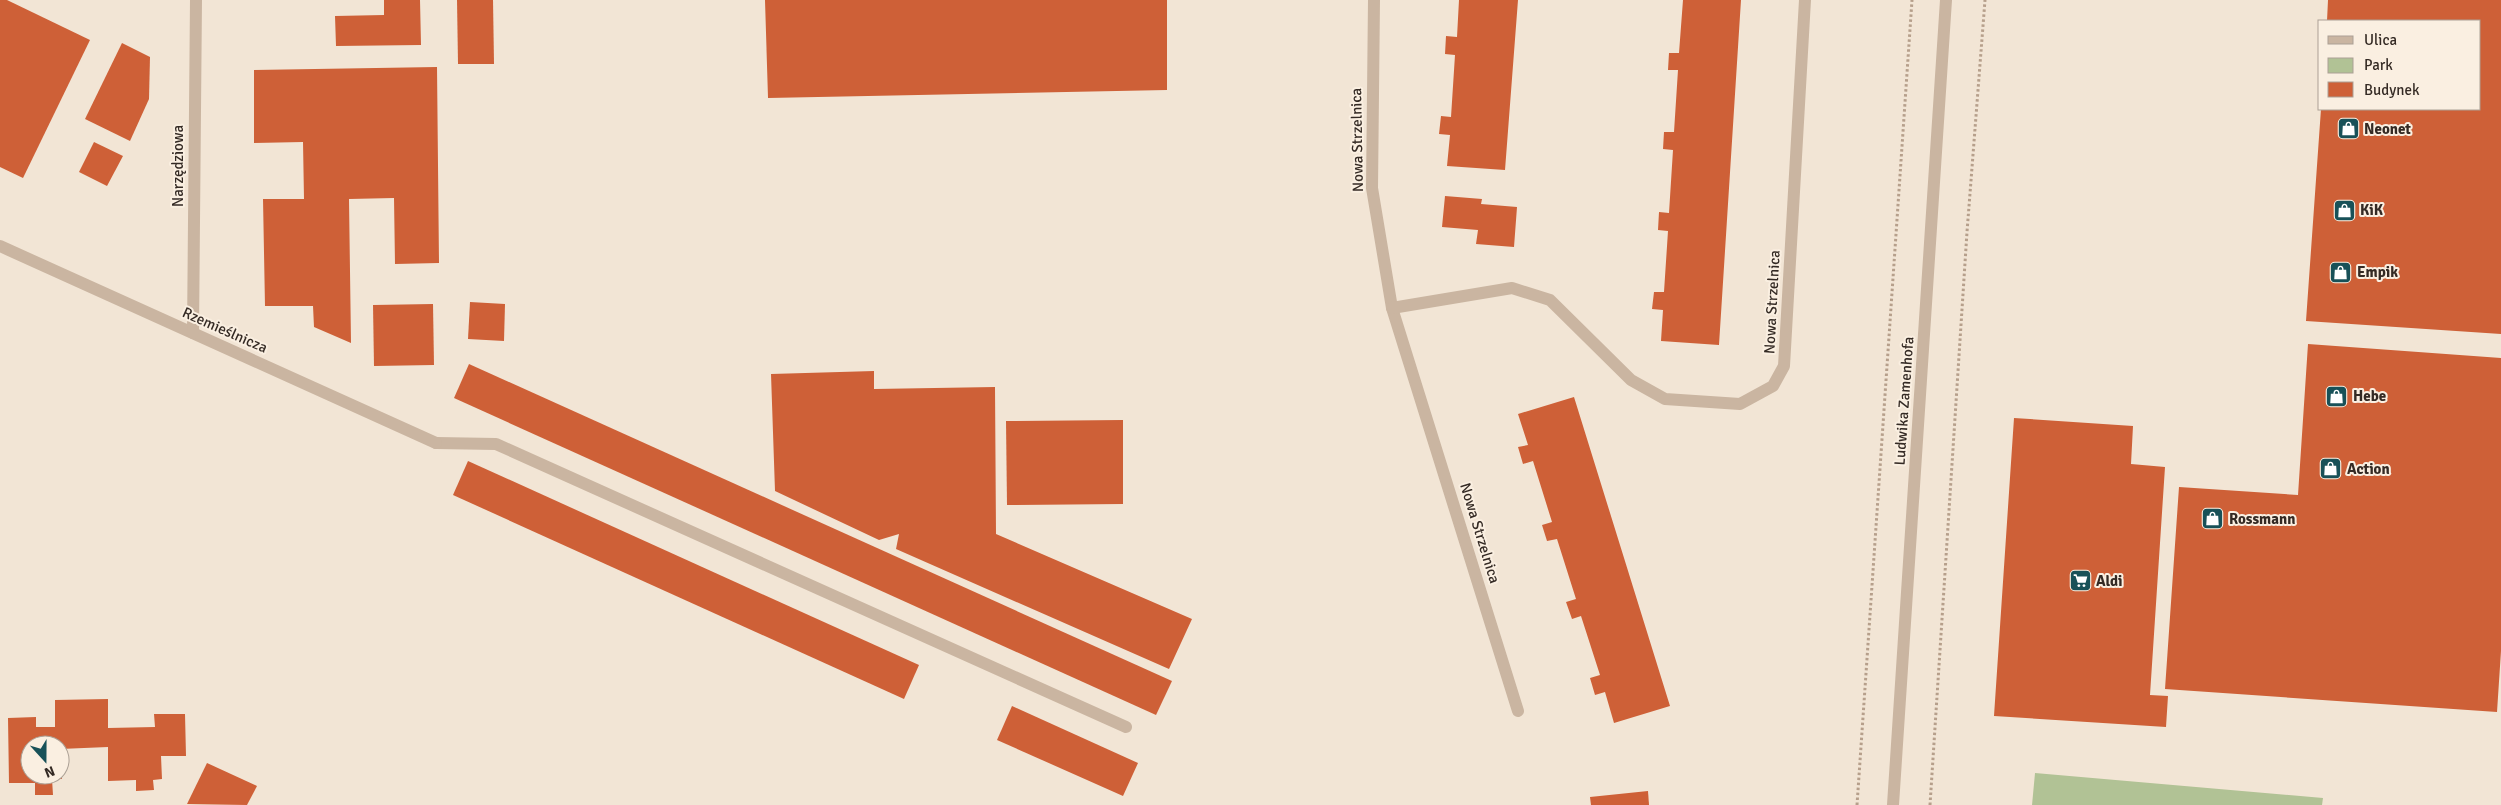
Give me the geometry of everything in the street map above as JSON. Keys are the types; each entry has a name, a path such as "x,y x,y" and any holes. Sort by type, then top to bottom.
{"street":[{"name":"Narzędziowa","path":"193,333 196,0"},
{"name":"Nowa Strzelnica","path":"1374,0 1372,188 1392,308 1518,711"},
{"name":"Nowa Strzelnica","path":"1392,308 1512,288 1550,300 1631,380 1665,399 1740,404 1773,386 1784,366 1805,0"},
{"name":"Ludwika Zamenhofa","path":"1893,805 1946,0"},
{"name":"Rzemieślnicza","path":"0,246 436,443 496,444 1126,727"}],"path":[{"path":"1857,805 1912,0"},
{"path":"1930,805 1967,232 1985,0"}],"green space":[{"path":"2035,773 2323,798 2322,805 2032,805"}],"building":[{"path":"0,0 7,0 90,40 23,178 0,167"},
{"path":"384,0 420,0 421,45 336,46 335,16 384,15"},
{"path":"457,0 493,0 494,64 458,64"},
{"path":"765,0 1167,0 1167,90 768,98"},
{"path":"1459,0 1518,0 1505,170 1447,166 1450,135 1439,134 1441,116 1451,117 1455,55 1445,54 1446,36 1457,37"},
{"path":"1683,0 1741,0 1719,345 1661,341 1663,310 1652,309 1654,292 1664,292 1668,231 1658,230 1659,212 1669,213 1673,150 1663,149 1664,132 1674,132 1678,70 1668,70 1669,53 1679,53"},
{"path":"2328,0 2501,0 2501,334 2306,321 2321,110 2481,110 2481,20 2327,20"},
{"path":"122,43 150,57 149,99 130,141 85,119"},
{"path":"437,67 439,263 395,264 394,198 349,199 351,343 314,327 313,306 265,306 263,199 304,199 303,142 254,143 254,70"},
{"path":"94,142 123,156 107,186 79,172"},
{"path":"1445,196 1482,199 1481,204 1517,207 1514,247 1476,244 1478,230 1442,227"},
{"path":"470,302 505,304 504,341 468,339"},
{"path":"433,304 434,365 374,366 373,305"},
{"path":"2308,344 2501,358 2501,651 2497,712 2165,689 2179,487 2298,495"},
{"path":"469,364 1172,681 1156,715 454,398"},
{"path":"874,371 874,389 995,387 996,534 1192,619 1169,669 896,549 899,534 879,540 775,491 771,374"},
{"path":"1574,397 1670,706 1614,723 1605,692 1595,695 1590,678 1600,675 1581,616 1572,619 1566,602 1576,599 1557,539 1547,541 1542,525 1552,522 1533,461 1523,464 1518,447 1528,445 1518,414"},
{"name":"Aldi","path":"2014,418 2133,426 2131,464 2165,467 2150,695 2168,696 2166,727 1994,716"},
{"path":"1123,420 1123,504 1007,505 1006,421"},
{"path":"468,461 919,665 904,699 453,495"},
{"path":"108,699 108,728 155,727 154,714 185,714 186,756 161,756 162,779 153,780 154,790 136,791 136,780 108,781 108,747 70,749 70,735 20,735 20,783 9,783 8,718 36,717 36,727 55,727 55,700"},
{"path":"1012,706 1138,763 1123,796 997,740"},
{"path":"207,763 257,786 247,805 187,804"},
{"path":"35,785 52,785 53,795 35,795"},
{"path":"1648,791 1649,805 1591,805 1590,797"}],"place":[{"name":"Neonet","path":"2348,129"},
{"name":"KiK","path":"2344,210"},
{"name":"Empik","path":"2341,272"},
{"name":"Hebe","path":"2337,396"},
{"name":"Action","path":"2331,469"},
{"name":"Rossmann","path":"2213,519"},
{"name":"Aldi","path":"2080,581"}]}
